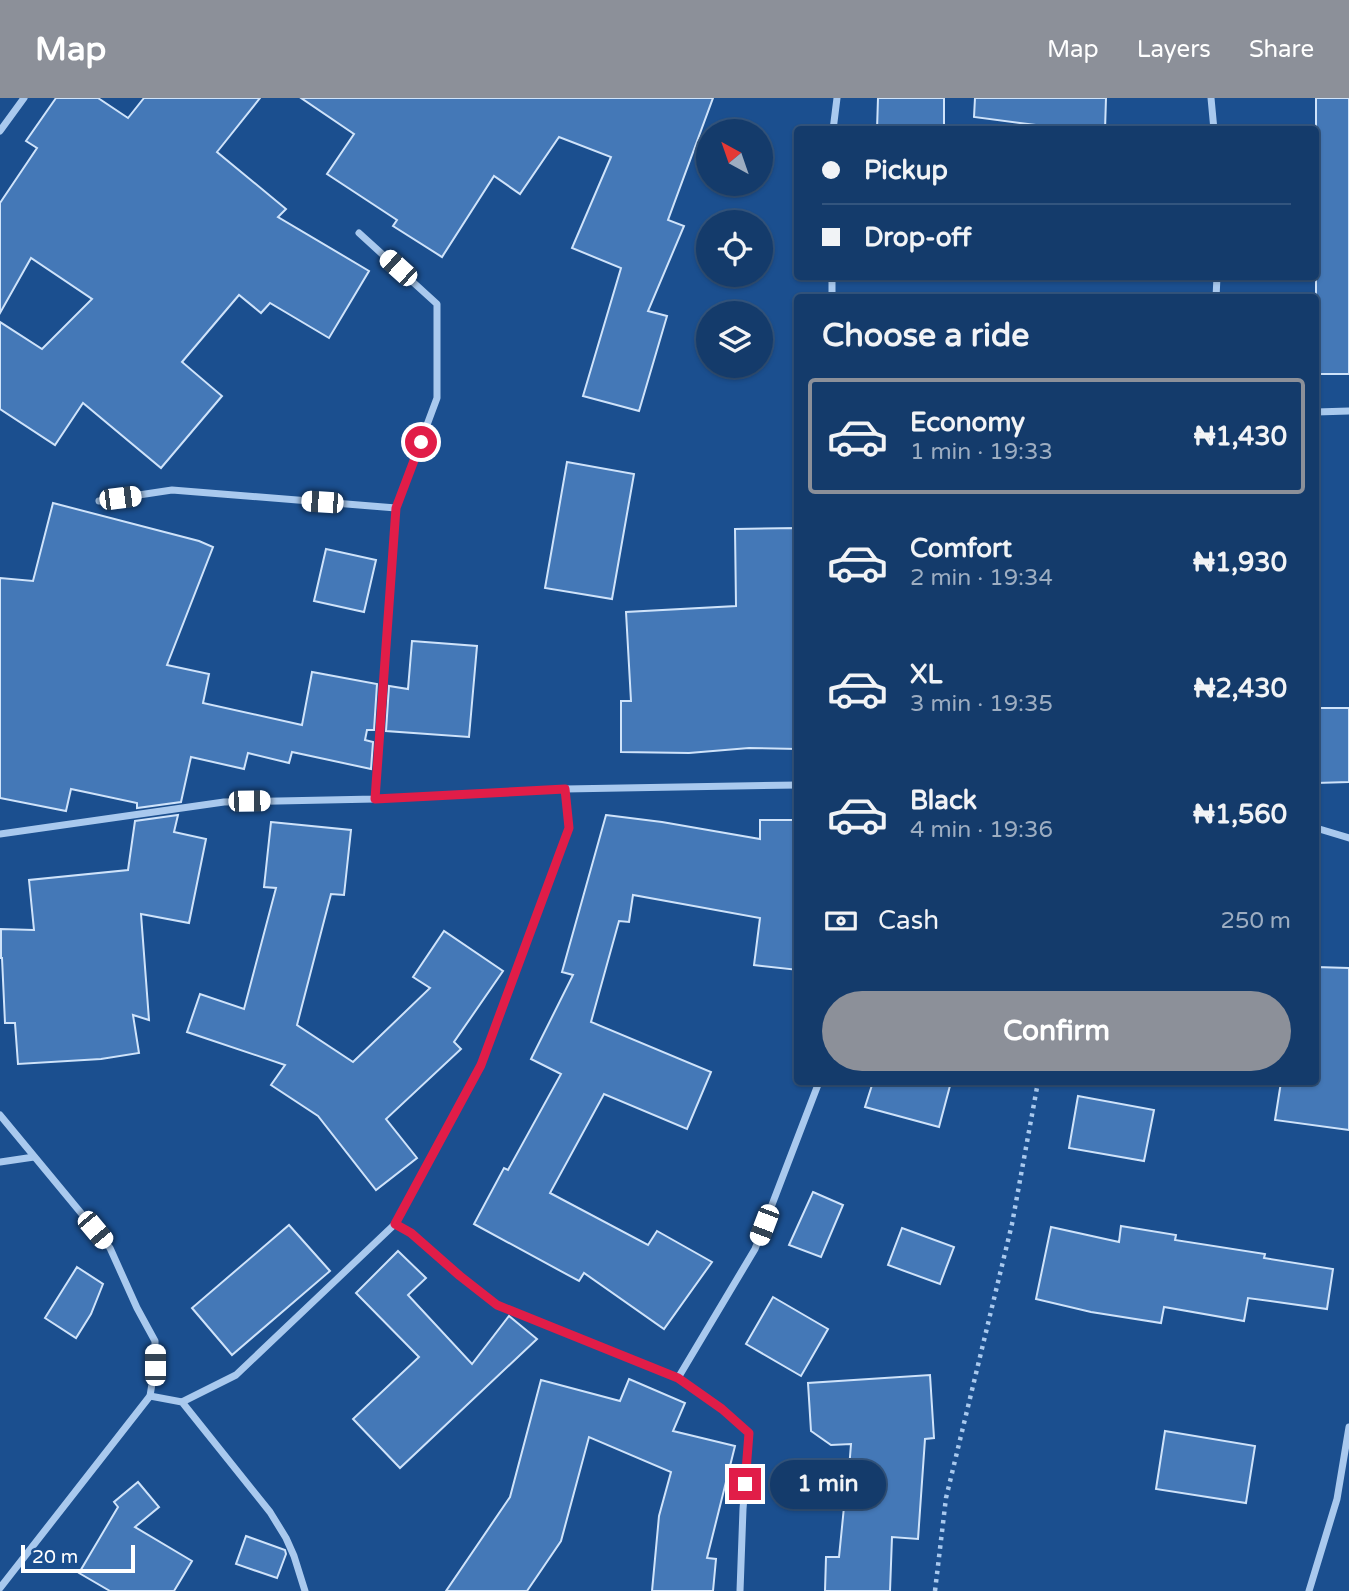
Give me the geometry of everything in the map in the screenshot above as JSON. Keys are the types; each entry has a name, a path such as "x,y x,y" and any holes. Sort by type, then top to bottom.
{"street":[{"path":"0,131 24,98"},
{"path":"834,126 837,98"},
{"path":"1212,98 1214,126"},
{"path":"359,233 437,304 438,398 396,508 375,799"},
{"path":"1319,412 1349,411"},
{"path":"99,501 172,490 396,508"},
{"path":"0,834 224,802 375,799 565,789 794,785"},
{"path":"150,1396 183,1402 236,1375 395,1224 481,1065 569,828 565,789"},
{"path":"1319,829 1349,838"},
{"path":"678,1378 755,1249 817,1085"},
{"path":"0,1115 110,1248 155,1341 155,1365 150,1396 0,1588"},
{"path":"0,1162 34,1157"},
{"path":"395,1224 411,1233 497,1305 678,1378 722,1409 749,1433 740,1591"},
{"path":"183,1402 270,1512 295,1556 304,1591"},
{"path":"1309,1591 1337,1499 1349,1427"}],"path":[{"path":"934,1591 946,1498 1012,1224 1037,1085"}],"building":[{"path":"56,98 98,98 128,118 144,98 260,98 217,152 286,209 278,217 369,271 329,338 270,303 261,313 239,295 182,362 222,396 161,468 83,403 55,445 0,409 0,322 42,349 92,299 31,258 0,313 0,203 37,148 26,141"},
{"path":"301,98 713,98 705,119 696,119 696,144 668,220 684,226 648,311 667,316 639,411 583,396 621,268 572,248 611,157 559,137 520,194 494,176 442,257 393,226 397,220 327,174 354,134"},
{"path":"878,98 944,98 944,126 877,126"},
{"path":"975,98 1106,98 1105,126 1043,126 974,117"},
{"path":"1316,98 1349,98 1349,374 1319,374 1319,294 1316,294 1316,280 1319,280 1319,126 1316,126"},
{"path":"567,462 634,474 612,599 545,588"},
{"path":"53,503 213,547 167,665 209,674 203,703 302,725 312,672 377,684 374,730 367,730 365,740 373,742 371,769 292,752 289,763 248,753 244,769 191,757 181,802 137,808 137,803 71,789 66,811 0,798 0,578 33,581"},
{"path":"794,528 794,749 749,748 689,753 621,752 621,701 631,701 626,612 736,606 735,529"},
{"path":"326,549 376,560 364,612 314,601"},
{"path":"412,641 477,646 469,737 386,731 389,686 408,689"},
{"path":"1319,708 1349,708 1349,782 1319,783"},
{"path":"178,815 174,832 206,839 189,923 141,914 149,1020 133,1015 139,1053 101,1059 18,1064 15,1023 5,1023 1,929 34,930 29,880 128,870 135,821"},
{"path":"606,815 760,839 760,820 794,820 794,970 754,965 760,918 633,895 629,922 619,921 591,1022 711,1072 687,1129 604,1094 550,1193 648,1245 657,1231 712,1262 664,1329 584,1273 579,1281 474,1224 504,1168 508,1170 561,1074 531,1059 573,975 562,972"},
{"path":"271,822 351,830 344,895 331,894 297,1025 353,1062 430,988 413,977 444,931 503,971 454,1042 461,1049 386,1119 417,1158 376,1190 318,1116 271,1085 285,1065 187,1032 200,994 244,1009 276,888 264,887"},
{"path":"1319,967 1349,968 1349,1130 1275,1120 1281,1085 1319,1085"},
{"path":"872,1085 950,1085 939,1127 865,1107"},
{"path":"1078,1096 1154,1110 1144,1161 1069,1148"},
{"path":"813,1192 843,1205 821,1257 789,1245"},
{"path":"289,1225 330,1271 232,1355 192,1308"},
{"path":"1121,1226 1176,1235 1175,1240 1265,1254 1264,1258 1333,1269 1327,1309 1248,1298 1244,1321 1164,1307 1161,1323 1091,1312 1036,1299 1051,1227 1119,1242"},
{"path":"902,1228 954,1247 940,1284 888,1265"},
{"path":"398,1251 426,1278 408,1295 472,1364 509,1316 537,1339 400,1468 353,1419 419,1357 356,1293"},
{"path":"77,1267 103,1284 91,1314 76,1338 45,1318"},
{"path":"773,1297 828,1329 801,1376 746,1344"},
{"path":"930,1375 934,1438 925,1439 918,1539 892,1537 890,1591 825,1591 826,1557 839,1557 851,1444 831,1445 811,1431 808,1383"},
{"path":"629,1379 685,1403 673,1431 735,1446 707,1558 716,1559 713,1591 652,1591 659,1516 671,1472 589,1437 561,1541 527,1591 446,1591 510,1497 541,1380 620,1401"},
{"path":"1165,1431 1255,1446 1246,1503 1156,1489"},
{"path":"138,1482 159,1507 135,1527 192,1561 174,1591 110,1591 79,1573 118,1507 114,1502"},
{"path":"246,1536 285,1550 277,1578 236,1564"}],"route":[{"path":"421,442 396,508 375,799 565,789 569,828 481,1065 395,1224 411,1233 497,1305 678,1378 722,1409 749,1433 745,1484"}]}
